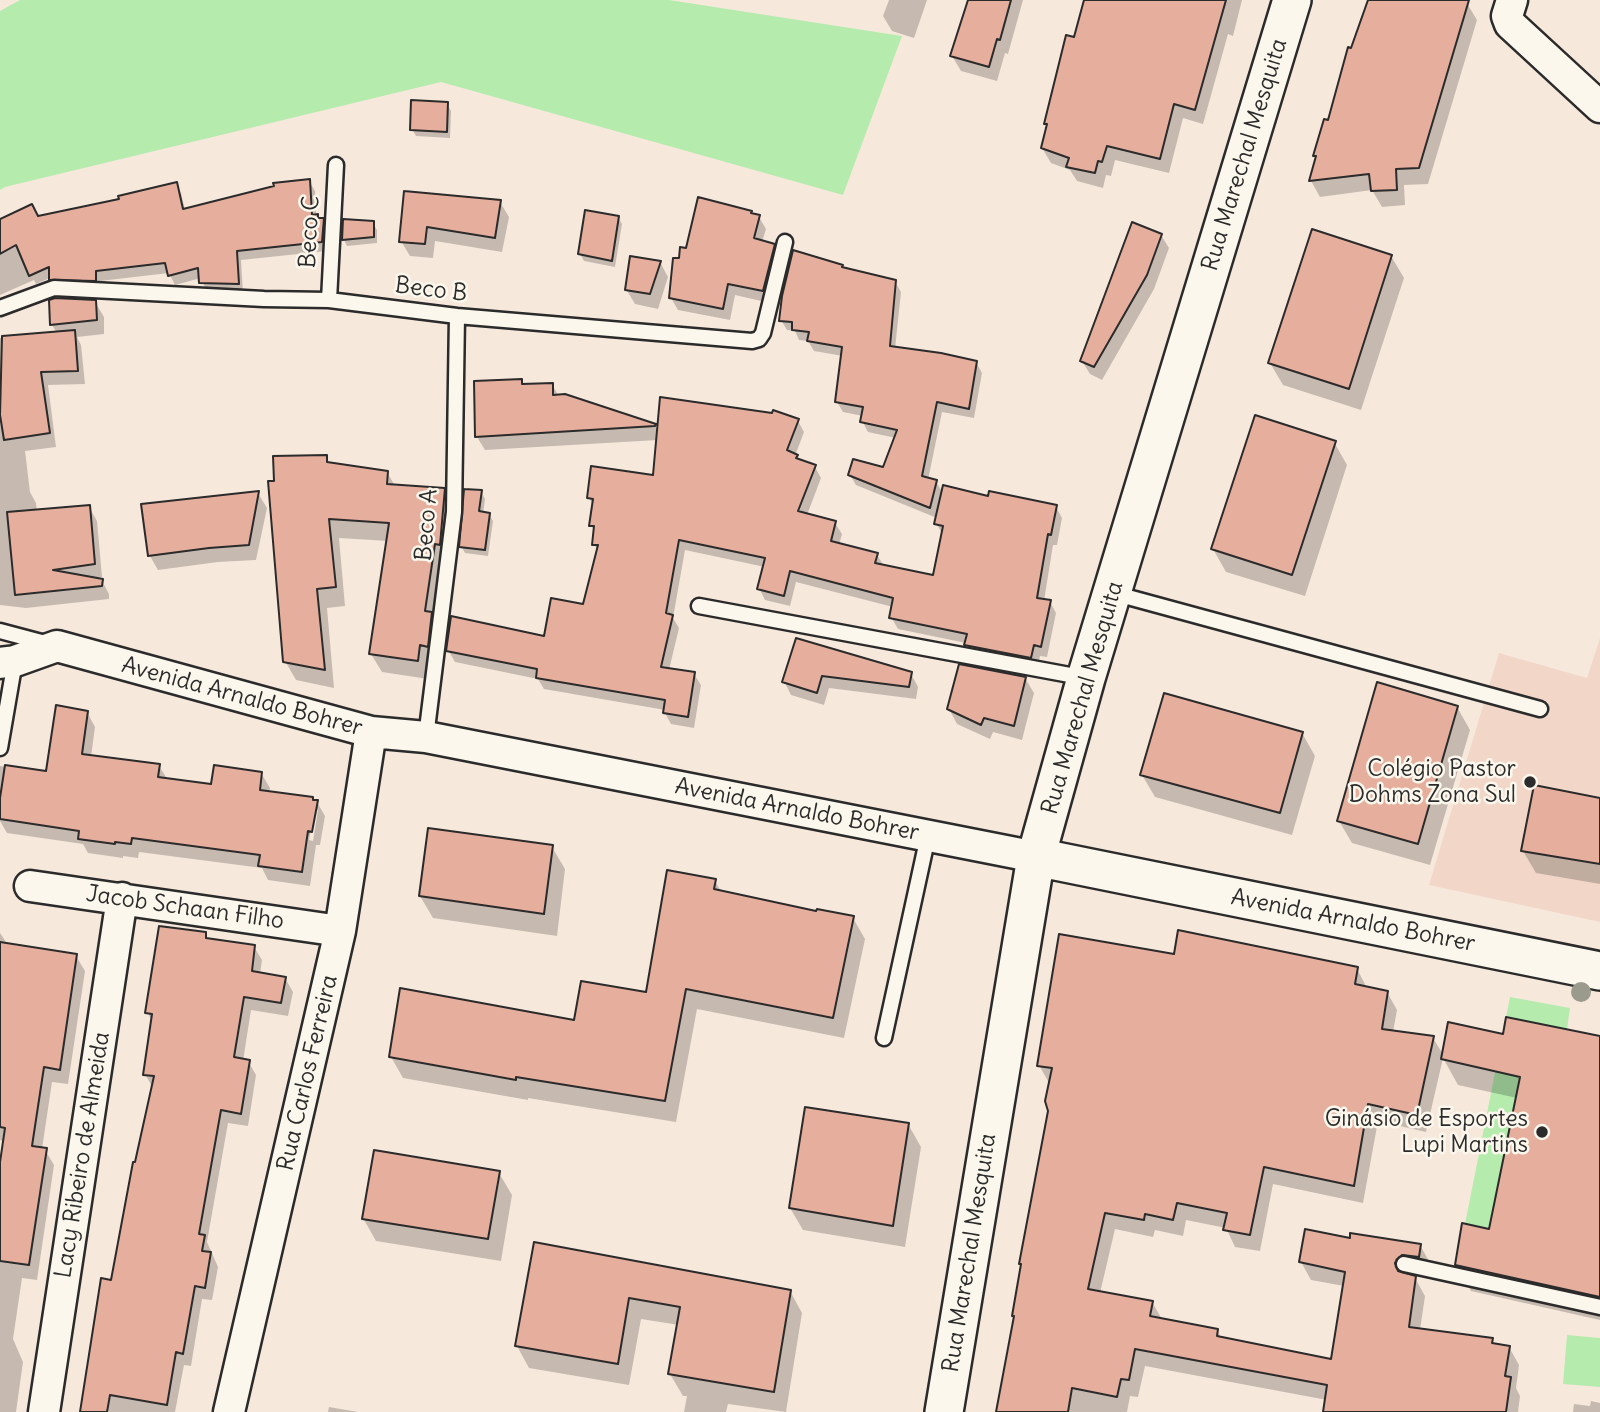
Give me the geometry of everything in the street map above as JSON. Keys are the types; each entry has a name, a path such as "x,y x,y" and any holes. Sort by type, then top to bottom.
{"street":[{"name":"Rua Marechal Mesquita","path":"944,1412 1036,857 1086,678 1292,0"},
{"path":"1512,0 1507,16 1510,24 1600,107"},
{"path":"7,662 57,646"},
{"name":"Avenida Arnaldo Bohrer","path":"57,646 371,732 426,737 1600,971"},
{"name":"Rua Carlos Ferreira","path":"229,1412 340,931 371,732"},
{"name":"Jacob Schaan Filho","path":"30,886 340,931"},
{"name":"Lacy Ribeiro de Almeida","path":"44,1412 122,898"}],"lane":[{"name":"Beco C","path":"329,300 336,165"},
{"name":"Beco B","path":"0,308 54,288 329,300 457,316 752,341 759,339 763,333 785,242"},
{"name":"Beco A","path":"426,737 454,512 457,316"},
{"path":"1113,593 1540,709"},
{"path":"699,606 1086,678"},
{"path":"0,631 57,646"},
{"path":"0,748 7,662"},
{"path":"884,1038 929,836"},
{"path":"1405,1264 1600,1307"}],"shaded area":[{"name":"Colégio Pastor Dohms Zona Sul","path":"1600,638 1600,922 1429,885 1499,653 1587,678"}],"green space":[{"path":"20,0 669,0 902,36 843,195 441,82 0,190 0,11"},
{"name":"Ginásio de Esportes Lupi Martins","path":"1510,997 1570,1008 1567,1029 1600,1036 1600,1253 1465,1224"},
{"path":"1567,1335 1600,1338 1600,1387 1563,1384"}],"building":[{"path":"968,0 1011,0 989,67 950,56"},
{"path":"1084,0 1226,0 1195,110 1174,104 1160,159 1107,146 1102,162 1098,161 1095,173 1066,167 1069,158 1041,148 1047,124 1044,124 1066,35 1074,37"},
{"path":"1368,0 1469,0 1419,168 1396,169 1397,190 1371,191 1369,174 1309,181 1324,119 1328,120 1348,47 1351,48"},
{"path":"411,100 448,102 447,132 410,130"},
{"path":"310,179 312,215 318,214 318,218 324,218 322,242 237,251 239,284 199,283 198,268 168,276 165,263 96,271 96,281 49,280 49,267 29,276 16,245 0,254 0,219 32,204 38,216 119,199 118,196 177,182 183,209 274,186 273,183"},
{"path":"404,191 501,200 495,238 427,227 425,244 399,242"},
{"path":"698,197 760,215 754,238 775,244 763,291 728,284 723,309 669,298 673,258 679,258 680,247 686,248"},
{"path":"585,210 619,216 612,261 578,254"},
{"path":"343,219 374,221 374,237 342,240"},
{"path":"1132,222 1162,234 1147,275 1094,367 1080,361"},
{"path":"1312,229 1392,255 1349,389 1268,363"},
{"path":"793,250 843,265 842,267 896,280 890,346 977,361 969,409 937,402 922,476 937,480 930,508 848,475 853,459 883,467 897,430 860,422 863,407 835,402 842,347 807,341 809,332 792,330 792,322 779,321"},
{"path":"630,256 661,261 650,294 625,290"},
{"path":"49,300 96,300 97,320 50,325"},
{"path":"75,330 78,371 41,372 50,433 4,440 0,415 2,336"},
{"path":"522,379 522,384 553,383 553,395 565,394 656,424 475,437 474,381"},
{"path":"660,397 772,413 773,410 799,419 787,450 798,455 796,458 816,465 798,511 836,521 831,541 878,553 875,563 933,575 943,526 934,524 943,485 988,496 989,491 1057,505 1051,535 1048,534 1037,598 1051,600 1041,647 1034,645 1031,658 964,645 967,634 889,618 893,598 790,571 784,596 757,589 765,558 679,540 666,613 673,615 661,667 695,672 688,717 663,713 665,700 536,678 537,669 446,651 451,616 544,636 551,598 583,604 598,545 592,545 594,526 589,526 593,499 587,498 591,466 653,475"},
{"path":"1255,415 1336,441 1292,575 1211,549"},
{"path":"327,455 327,462 388,471 387,484 445,488 440,545 435,544 425,611 432,612 428,647 420,645 418,661 369,654 389,523 329,519 336,587 317,589 325,670 283,662 268,481 274,481 273,456"},
{"path":"464,489 482,490 479,511 490,513 485,550 459,547"},
{"path":"259,491 249,545 148,556 141,504"},
{"path":"90,505 95,564 53,570 103,579 102,586 15,595 7,512"},
{"path":"796,638 912,672 909,687 822,676 817,693 782,682"},
{"path":"959,664 1026,677 1014,726 984,718 981,725 947,709"},
{"path":"1377,682 1458,706 1418,844 1337,821"},
{"path":"1164,693 1303,732 1280,813 1140,775"},
{"path":"56,705 88,711 82,754 160,764 158,777 211,784 214,765 262,772 260,790 313,797 313,800 318,800 312,832 308,831 302,872 258,866 260,855 132,838 131,844 78,839 79,831 0,819 5,765 46,771"},
{"path":"1534,785 1600,798 1600,864 1521,851"},
{"path":"428,828 553,845 544,914 419,896"},
{"path":"667,870 716,879 714,889 816,911 817,909 854,916 833,1018 686,989 665,1101 516,1077 516,1080 389,1057 400,988 574,1020 581,981 646,992"},
{"path":"159,926 206,932 206,938 255,945 252,971 286,977 281,1003 244,997 234,1057 250,1060 241,1114 221,1110 199,1234 205,1235 202,1251 211,1252 205,1288 195,1286 183,1354 176,1352 167,1405 110,1395 107,1412 80,1412 101,1278 111,1280 133,1162 154,1076 143,1075 152,1014 145,1013"},
{"path":"1178,930 1358,967 1355,984 1388,991 1382,1029 1434,1036 1417,1115 1368,1104 1354,1186 1264,1167 1250,1235 1223,1230 1227,1213 1177,1203 1173,1220 1145,1214 1144,1220 1105,1213 1088,1289 1153,1301 1150,1316 1218,1329 1217,1336 1331,1359 1345,1272 1299,1262 1305,1229 1350,1238 1350,1233 1421,1244 1419,1257 1402,1255 1395,1263 1398,1271 1416,1276 1409,1327 1493,1338 1492,1343 1510,1346 1505,1376 1511,1377 1506,1412 1323,1412 1327,1385 1135,1349 1129,1380 1121,1379 1117,1397 1072,1388 1068,1412 996,1412 1014,1316 1019,1264 1048,1111 1045,1101 1052,1068 1037,1066 1059,934 1174,954"},
{"path":"0,942 77,954 60,1070 44,1067 32,1146 47,1148 29,1265 0,1261 0,1162 5,1128 0,1127"},
{"name":"Ginásio de Esportes Lupi Martins","path":"1506,1017 1600,1036 1600,1297 1455,1265 1462,1223 1489,1229 1520,1077 1441,1059 1448,1022 1503,1034"},
{"path":"805,1107 909,1123 893,1226 789,1208"},
{"path":"374,1150 500,1171 488,1239 362,1219"},
{"path":"534,1242 791,1290 774,1392 668,1374 680,1307 629,1298 618,1364 515,1346"}],"place":[{"name":"Colégio Pastor Dohms Zona Sul","path":"1530,782"},
{"name":"Ginásio de Esportes Lupi Martins","path":"1542,1132"}]}
